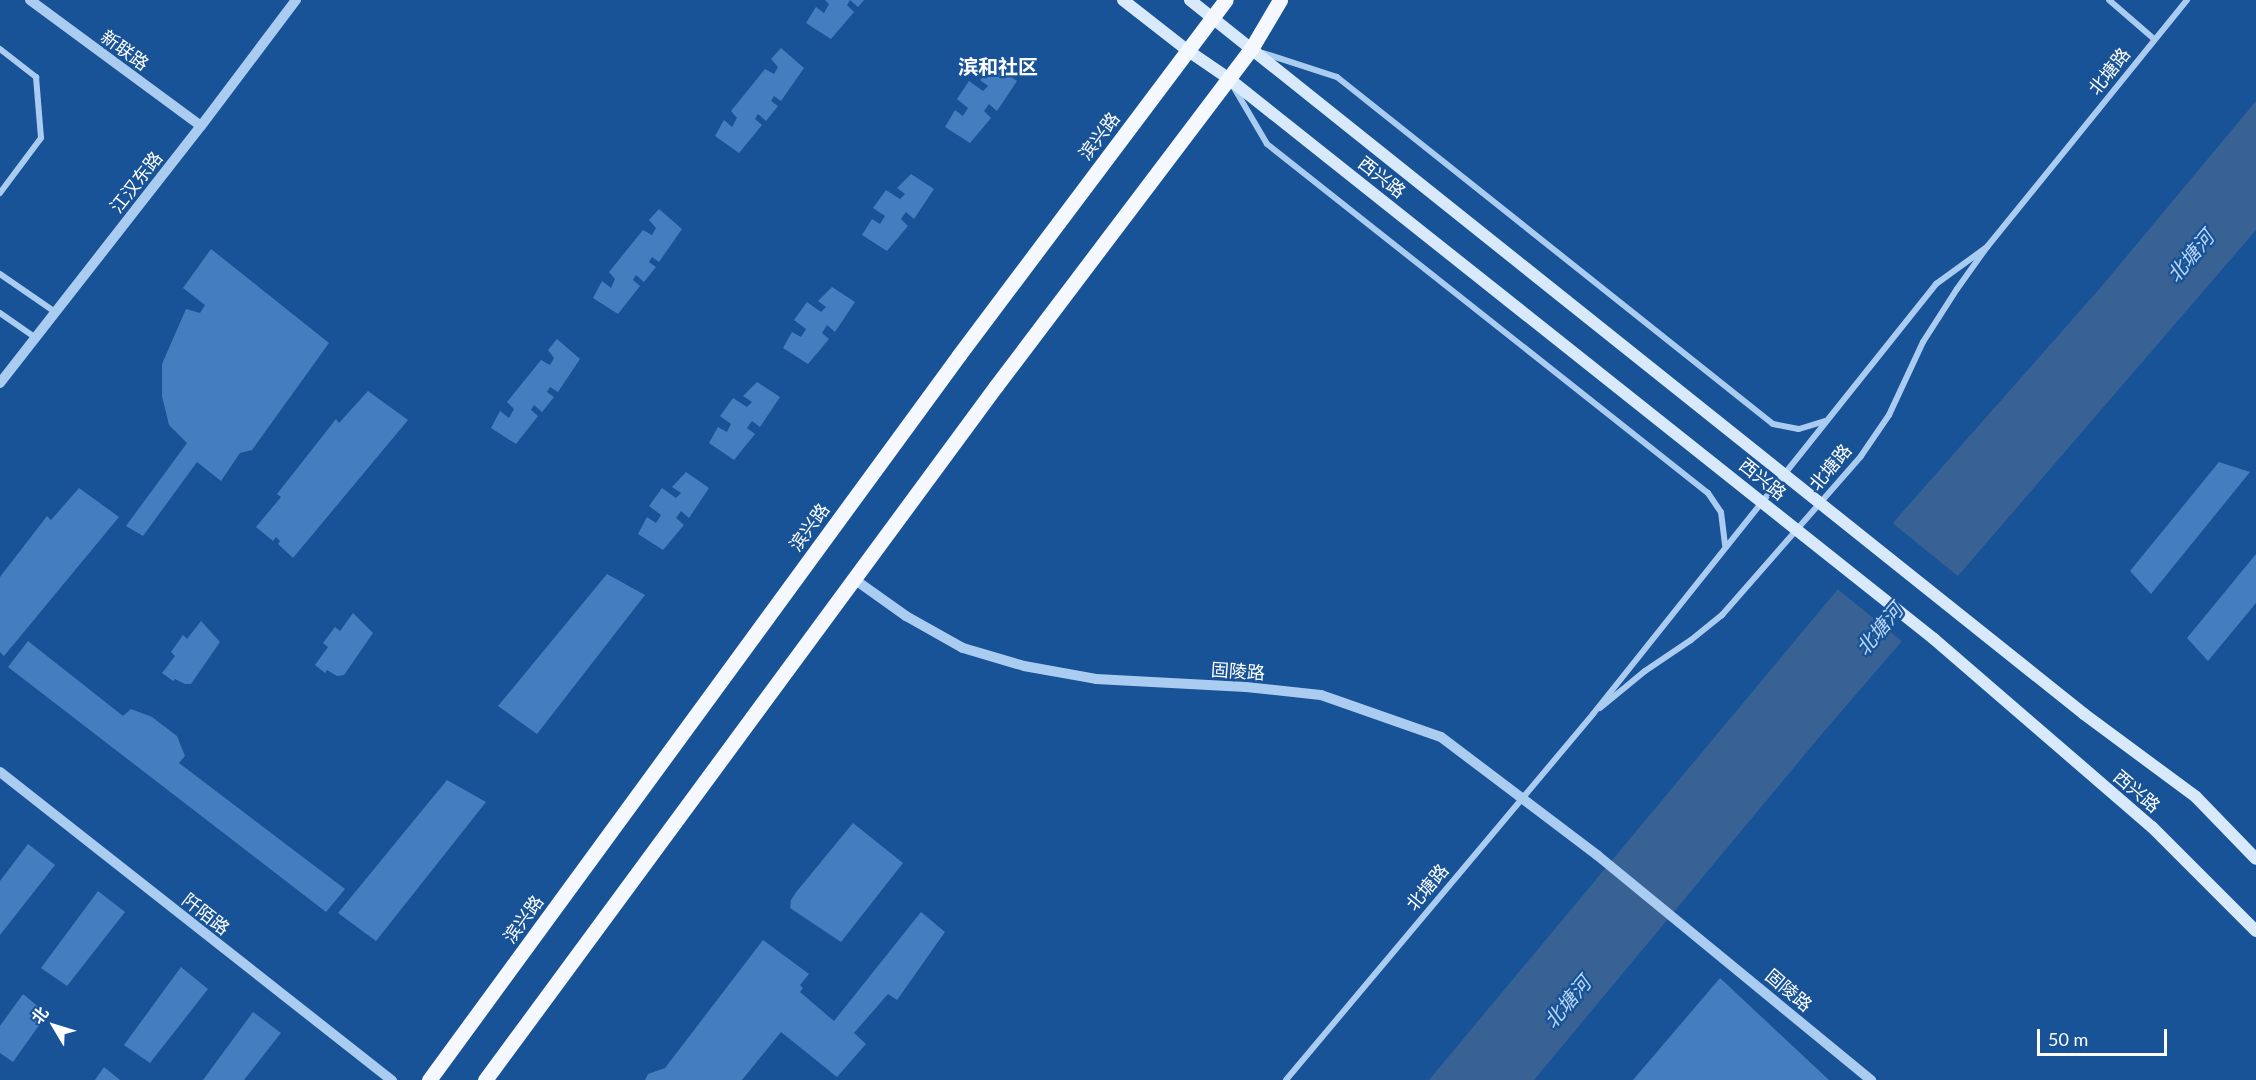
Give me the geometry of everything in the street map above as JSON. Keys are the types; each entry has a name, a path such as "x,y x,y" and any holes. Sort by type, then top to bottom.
{"main road":[{"name":"西兴路","path":"1123,0 1187,50 1228,78 1935,639 2152,827 2256,932"},
{"name":"西兴路","path":"1190,0 2084,714 2196,797 2256,859"},
{"name":"滨兴路","path":"429,1080 966,346 1226,0"},
{"path":"485,1080 854,579 1251,50 1280,0"}],"street":[{"name":"新联路","path":"30,0 201,126"},
{"name":"江汉东路","path":"0,383 201,126 296,0"},
{"path":"2109,0 2154,39"},
{"name":"北塘路","path":"1593,714 1645,671 1692,640 1722,615 1861,456 1889,415 1937,318 1987,247 2187,0"},
{"path":"0,49 36,77 41,138 0,193"},
{"name":"西兴路","path":"1251,50 1337,77 1773,424 1799,429 1825,421"},
{"name":"西兴路","path":"1228,78 1267,144 1707,493 1721,512 1725,546"},
{"name":"北塘路","path":"1286,1080 1521,796 1593,714 1936,284 1987,247"},
{"path":"0,274 55,312"},
{"path":"0,313 36,338"},
{"name":"固陵路","path":"854,579 906,616 963,648 1024,666 1096,679 1245,687 1331,698 1441,738 1597,855 1871,1080"},
{"name":"阡陌路","path":"0,772 392,1080"}],"water":[{"name":"北塘河","path":"2256,101 2256,230 1821,735 1534,1080 1429,1080 1898,517 2101,287"}],"pier":[{"path":"1890,521 1959,577 1904,643 1835,587"}],"building":[{"path":"825,0 850,0 847,5 854,12 831,39 806,23 816,7 824,13 829,4"},
{"path":"850,0 864,0 858,7"},
{"path":"781,48 804,68 781,101 774,96 771,101 778,106 766,121 758,114 755,119 762,125 739,153 715,136 724,120 732,127 737,118 731,111 765,69 774,74 778,67 771,59"},
{"path":"994,65 1017,81 997,111 989,104 984,111 991,118 970,143 945,127 955,110 963,116 968,108 957,99 969,81 983,91 988,86 980,80"},
{"path":"911,174 934,189 914,219 906,212 901,219 908,226 887,251 862,235 872,219 880,224 885,216 873,208 886,190 900,199 905,194 897,188"},
{"path":"659,209 682,229 659,262 652,257 649,262 656,267 644,282 636,275 633,280 640,286 618,314 593,298 602,281 611,288 615,279 609,272 643,230 652,235 656,228 649,220"},
{"path":"211,249 329,343 252,450 240,453 221,481 197,462 143,536 126,526 187,443 169,425 162,396 162,364 186,309 200,313 205,305 183,288"},
{"path":"832,287 855,302 835,332 827,325 822,333 829,339 808,364 783,348 792,332 801,337 806,329 794,320 807,302 821,312 826,307 818,301"},
{"path":"557,339 580,359 558,392 550,387 547,392 554,397 542,412 534,405 531,410 538,416 516,444 491,428 500,411 509,418 514,409 507,402 541,360 550,365 554,358 548,350"},
{"path":"757,382 780,397 760,427 752,421 747,428 755,434 734,460 709,443 718,427 727,432 731,424 720,416 733,398 747,407 752,402 743,396"},
{"path":"368,391 408,420 293,558 278,544 280,541 276,537 273,541 256,527 281,497 277,494 336,419 339,423"},
{"path":"2219,462 2250,472 2151,594 2130,571"},
{"path":"686,472 709,488 689,518 681,511 676,518 684,525 663,550 638,534 647,517 656,523 661,515 649,506 662,488 676,498 681,493 672,487"},
{"path":"79,488 119,517 4,656 0,652 0,577 47,516 51,520"},
{"path":"2256,554 2256,603 2208,661 2187,638"},
{"path":"607,574 645,595 537,734 498,706"},
{"path":"353,613 373,633 344,675 337,676 327,670 325,673 315,665 328,647 323,643 335,627 340,631"},
{"path":"201,621 220,642 191,684 175,679 173,681 162,673 175,656 171,652 183,635 187,639"},
{"path":"28,641 123,716 131,709 152,717 177,736 185,756 179,763 345,889 326,912 8,667"},
{"path":"447,780 486,802 376,941 338,913"},
{"path":"853,823 903,863 841,942 790,908 791,900 797,891"},
{"path":"28,844 55,865 0,935 0,881"},
{"path":"98,891 125,912 67,986 41,968"},
{"path":"921,912 945,932 897,1000 888,994 854,1033 866,1044 837,1077 781,1032 742,1080 645,1080 648,1074 665,1068 763,940 809,974 800,985 803,988 800,992 834,1021"},
{"path":"181,967 208,989 150,1063 124,1045"},
{"path":"1720,978 1829,1080 1633,1080"},
{"path":"23,994 47,1014 13,1062 0,1053 0,1026"},
{"path":"253,1012 281,1033 244,1080 203,1080"},
{"path":"104,1067 120,1080 95,1080"}],"district":[{"name":"滨和社区","path":"998,66"}]}
